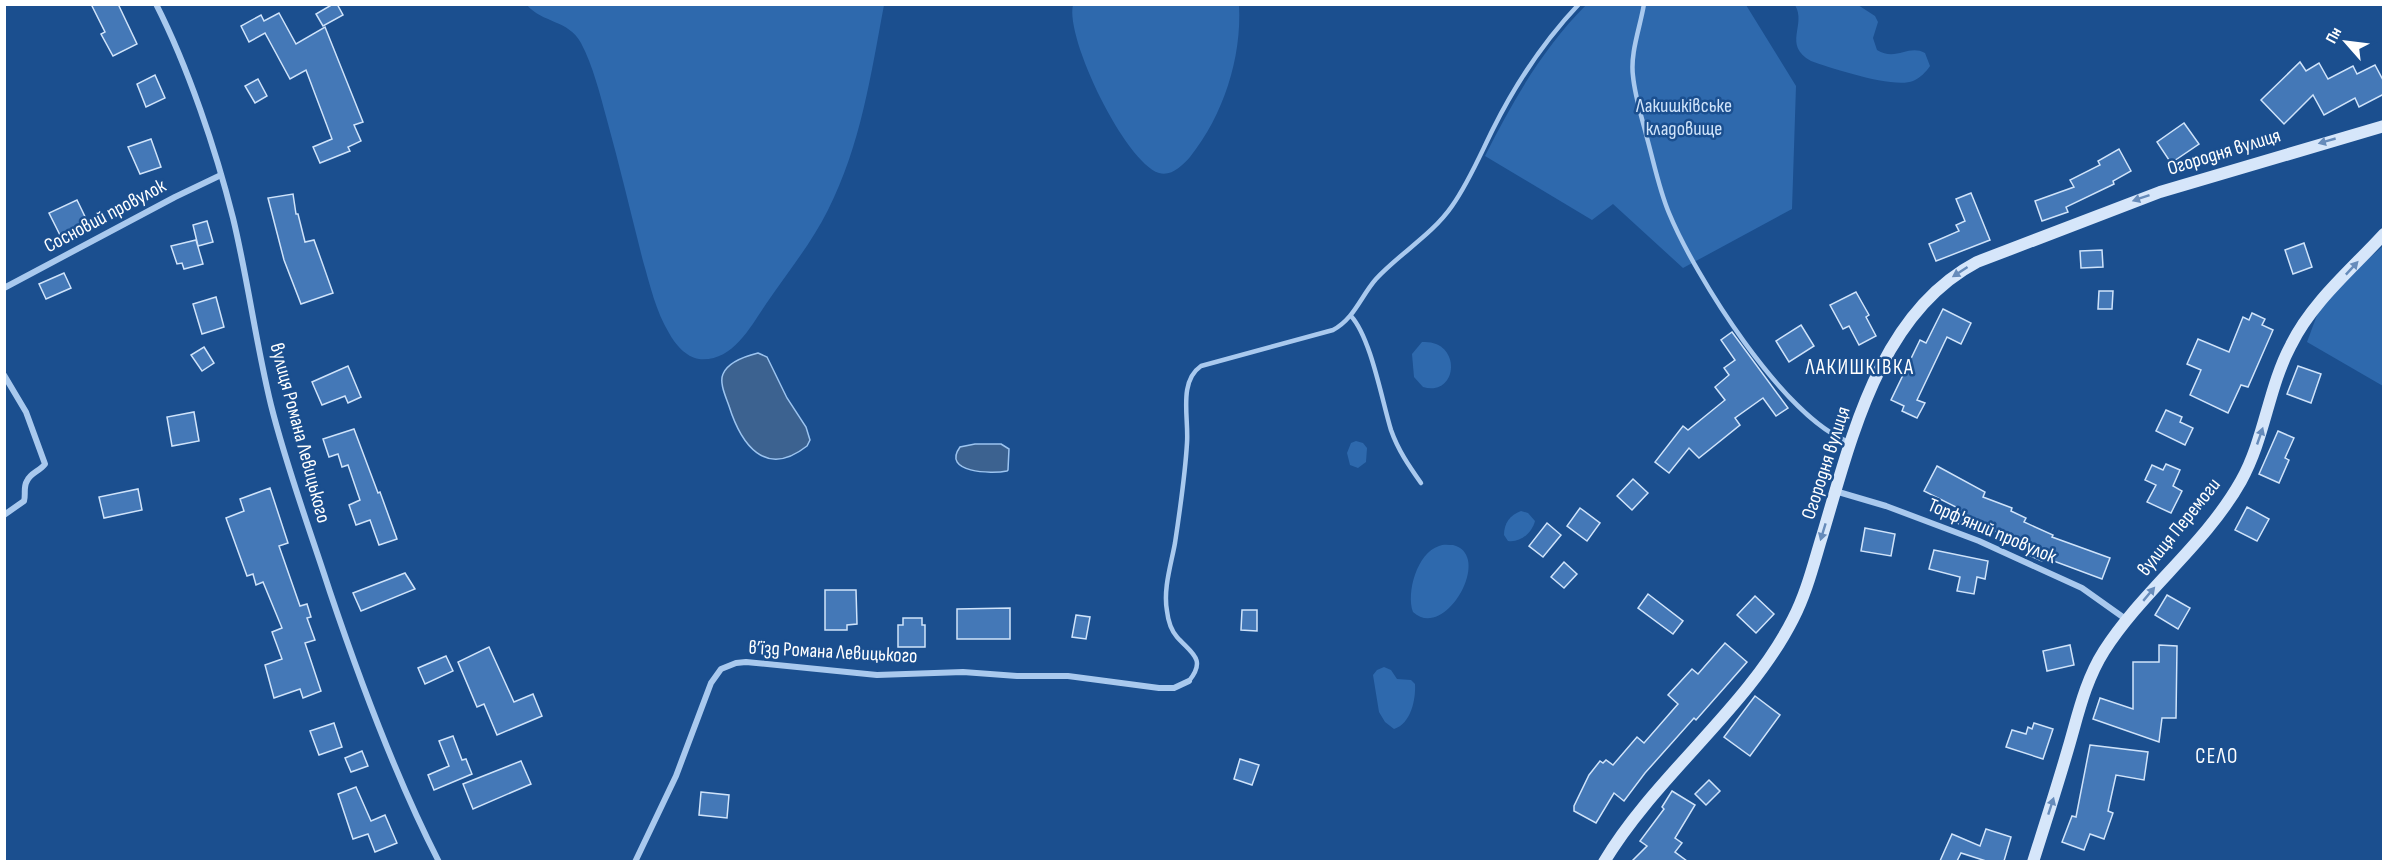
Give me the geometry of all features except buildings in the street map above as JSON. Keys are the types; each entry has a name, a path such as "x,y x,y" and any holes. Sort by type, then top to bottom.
{"street":[{"name":"вулиця Романа Левицького","path":"156,4 181,63 221,175 233,219 268,391 304,516 368,698 439,861"},
{"name":"Огородня вулиця","path":"1604,861 1626,829 1754,678 1785,634 1808,583 1835,491 1873,386 1898,337 1935,290 1967,267 2031,239 2137,200 2384,126"},
{"name":"Сосновий провулок","path":"4,288 221,175"},
{"name":"вулиця Перемоги","path":"2033,861 2089,680 2105,651 2127,620 2216,518 2234,493 2255,452 2280,369 2296,335 2324,298 2384,234"},
{"path":"4,375 26,412 45,464 28,478 25,485 26,496 21,505 4,515"},
{"name":"Торф'яний провулок","path":"1835,491 1886,506 1971,538 2082,588 2127,620"},
{"name":"в’їзд Романа Левицького","path":"635,861 676,776 711,683 715,675 727,666 752,663 877,675 963,672 1017,676 1062,676 1159,688 1174,688 1189,681"}],"lane":[{"path":"1189,681 1196,672 1197,662 1193,653 1172,630 1166,610 1166,596 1186,454 1187,391 1190,378 1201,366 1333,330 1351,316 1376,279 1430,231 1450,209 1466,184 1493,129 1519,84 1553,35 1579,4"},
{"path":"1644,4 1632,62 1633,78 1655,168 1670,215 1720,304 1784,393 1822,428 1836,438 1851,443"},
{"path":"1351,316 1358,324 1371,360 1392,431 1407,464 1421,483"}],"green space":[{"path":"527,5 884,5 857,135 828,210 806,247 747,332 722,355 699,359 690,356 678,346 664,325 643,261 602,100 585,52 570,30 533,11"},
{"path":"1073,5 1239,5 1234,66 1221,105 1202,141 1176,170 1163,174 1145,164 1115,124 1100,97 1078,44 1073,21"},
{"name":"Лакишківське кладовище","path":"1586,5 1746,5 1796,86 1792,209 1683,268 1613,204 1592,220 1485,156 1542,57"},
{"path":"1795,5 1858,5 1875,16 1878,22 1873,38 1877,50 1890,54 1919,51 1925,53 1930,66 1923,75 1904,83 1862,77 1811,61 1802,55 1796,42 1798,12"},
{"path":"2383,246 2383,386 2307,342 2323,299"},
{"path":"1422,342 1435,343 1444,349 1449,358 1451,367 1449,376 1444,384 1435,388 1423,387 1414,377 1412,354"},
{"path":"1356,441 1363,443 1367,448 1366,462 1358,468 1350,465 1347,453 1351,443"},
{"path":"1521,511 1528,513 1535,521 1528,533 1521,539 1508,541 1504,535 1506,523"},
{"path":"1441,545 1453,545 1464,552 1469,564 1467,579 1460,594 1451,607 1439,616 1426,618 1413,612 1412,585 1419,565 1431,550"},
{"path":"1384,667 1391,670 1397,679 1411,680 1415,684 1415,697 1408,717 1405,722 1394,729 1385,722 1379,712 1373,675"}],"shaded area":[{"path":"758,353 767,357 787,398 806,427 810,440 807,446 792,455 779,459 767,458 757,453 748,444 734,420 722,386 723,374 729,366"},
{"path":"975,444 1001,444 1009,449 1007,471 981,472 963,467 957,462 956,456 960,447"}],"district":[{"name":"ЛАКИШКІВКА","path":"1860,367"},
{"name":"СЕЛО","path":"2217,756"}]}
